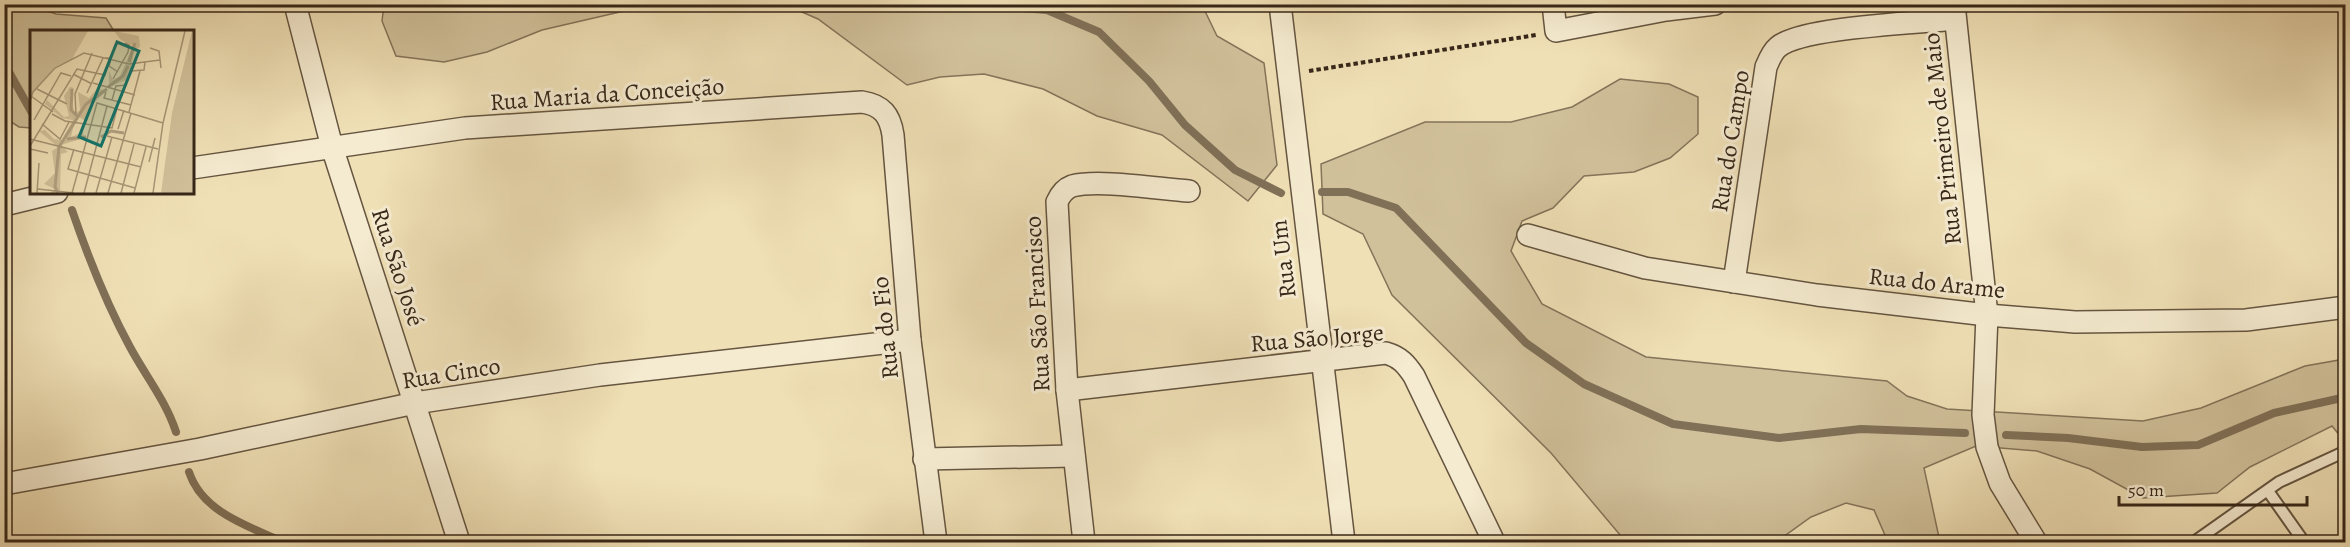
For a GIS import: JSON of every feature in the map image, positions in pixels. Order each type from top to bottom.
[{"type":"street","name":"Rua São José","points":[[295,4],[332,147],[459,543]]},
{"type":"street","name":"Rua Um","points":[[1280,4],[1320,361],[1344,543]]},
{"type":"street","points":[[1553,4],[1556,31],[1666,10],[1715,4]]},
{"type":"street","name":"Rua do Campo","points":[[1734,282],[1767,67],[1779,46],[1815,34],[1953,9]]},
{"type":"street","name":"Rua Primeiro de Maio","points":[[1953,9],[1988,315],[1983,415],[1987,447],[2000,483],[2036,543]]},
{"type":"street","name":"Rua Maria da Conceição","points":[[194,168],[465,128],[862,102],[873,104],[884,110]]},
{"type":"street","name":"Rua do Fio","points":[[884,110],[893,135],[910,340],[936,543]]},
{"type":"street","name":"Rua São Francisco","points":[[1084,543],[1067,390],[1056,215],[1060,195],[1073,186],[1095,184],[1189,191]]},
{"type":"street","points":[[4,205],[49,194]]},
{"type":"street","name":"Rua do Arame","points":[[1528,235],[1645,268],[1988,315],[2075,322],[2246,320],[2346,307]]},
{"type":"street","name":"Rua Cinco","points":[[4,484],[200,448],[415,403],[600,375],[910,340]]},
{"type":"street","name":"Rua São Jorge","points":[[1067,390],[1386,353],[1397,356],[1406,364],[1494,543]]},
{"type":"street","points":[[924,459],[1074,456]]},
{"type":"lane","points":[[2194,543],[2268,490],[2306,468],[2346,452]]},
{"type":"lane","points":[[2268,490],[2304,543]]},
{"type":"path","points":[[1288,74],[1556,31]]},
{"type":"shaded area","points":[[384,4],[650,5],[542,30],[487,52],[444,62],[396,56],[382,21]]},
{"type":"shaded area","points":[[4,5],[30,5],[56,14],[106,18],[113,30],[30,30],[30,128],[19,127],[5,118]]},
{"type":"shaded area","points":[[786,5],[1202,5],[1217,36],[1264,63],[1277,165],[1248,201],[1162,135],[1097,116],[1043,89],[984,74],[940,77],[907,85],[818,19]]},
{"type":"shaded area","points":[[1620,79],[1669,84],[1698,97],[1698,134],[1670,158],[1634,172],[1584,176],[1553,208],[1522,221],[1511,251],[1542,304],[1646,357],[1887,381],[1907,396],[1947,409],[2143,421],[2201,408],[2305,366],[2345,359],[2345,442],[2332,426],[2250,467],[2217,493],[2143,498],[2090,469],[2037,451],[1976,446],[1924,468],[1940,542],[1888,542],[1874,510],[1846,503],[1811,517],[1776,542],[1626,542],[1551,453],[1392,295],[1363,234],[1323,214],[1321,164],[1425,122],[1511,122],[1572,107]]},
{"type":"waterway","points":[[973,4],[1047,10],[1099,32],[1149,81],[1185,125],[1235,170],[1281,193]]},
{"type":"waterway","points":[[4,63],[30,109]]},
{"type":"waterway","points":[[1322,192],[1348,192],[1396,208],[1526,343],[1584,384],[1673,424],[1779,438],[1861,429],[1965,433]]},
{"type":"waterway","points":[[72,210],[113,314],[167,410],[176,432]]},
{"type":"waterway","points":[[2006,435],[2068,438],[2142,447],[2198,445],[2274,413],[2346,397]]},
{"type":"waterway","points":[[189,472],[195,486],[215,508],[283,542]]}]
